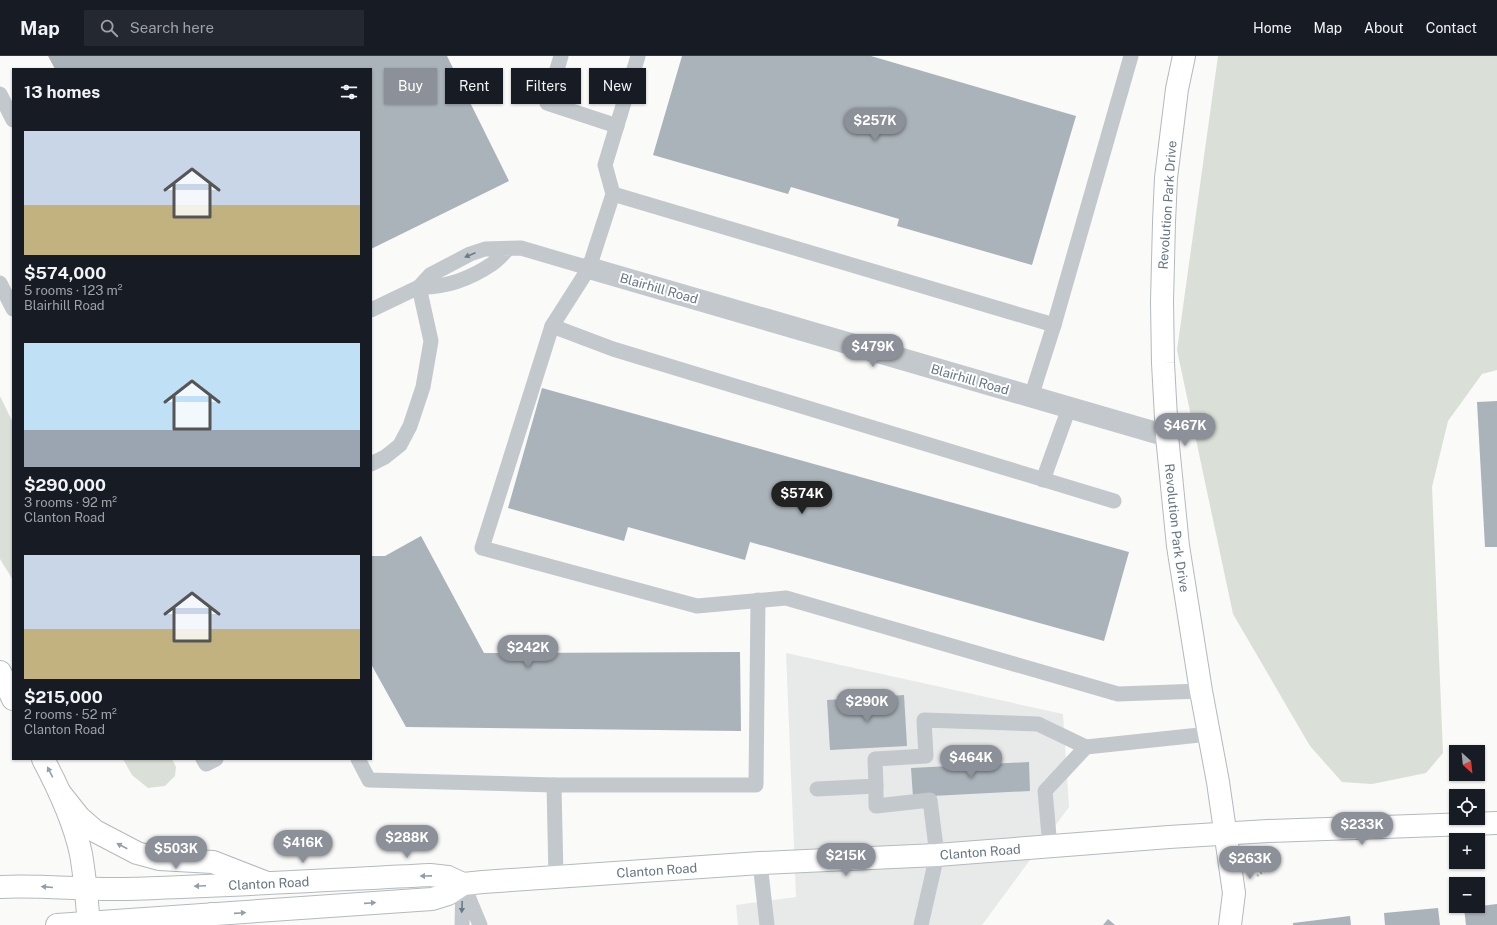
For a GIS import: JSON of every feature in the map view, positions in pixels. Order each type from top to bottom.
[{"type":"main road","name":"Revolution Park Drive","points":[[1184,56],[1177,89],[1167,170],[1164,222],[1163,332],[1167,436],[1178,546],[1234,893],[1230,925]]},
{"type":"main road","points":[[0,672],[12,697]]},
{"type":"main road","points":[[44,760],[60,793],[81,854],[89,924]]},
{"type":"main road","points":[[60,793],[76,814],[95,831],[137,853],[160,859],[213,862],[267,883]]},
{"type":"main road","name":"Clanton Road","points":[[0,887],[39,886],[85,889],[430,876],[448,877],[464,884],[760,863],[937,855],[1268,832],[1497,824]]},
{"type":"main road","name":"Clanton Road","points":[[57,925],[89,924],[432,899],[448,894],[464,884]]},
{"type":"main road","points":[[192,925],[208,920],[212,914]]},
{"type":"street","name":"Blairhill Road","points":[[589,268],[1167,436]]},
{"type":"lane","points":[[561,56],[547,103],[617,126]]},
{"type":"lane","points":[[638,56],[605,165],[613,194],[589,268],[552,326],[482,548],[697,606],[786,598],[1118,694],[1201,692]]},
{"type":"lane","points":[[1031,397],[1054,325],[1130,56]]},
{"type":"lane","points":[[0,94],[12,118]]},
{"type":"lane","points":[[613,194],[1054,325]]},
{"type":"lane","points":[[372,310],[419,287],[430,275],[470,254],[485,249],[521,248],[589,268]]},
{"type":"lane","points":[[0,283],[12,307]]},
{"type":"lane","points":[[372,464],[385,457],[400,445],[410,426],[423,387],[431,341],[419,287]]},
{"type":"lane","points":[[552,326],[613,349],[1114,501]]},
{"type":"lane","points":[[1043,480],[1069,408]]},
{"type":"lane","points":[[359,760],[369,780],[554,784],[756,785],[758,600]]},
{"type":"lane","points":[[921,925],[937,855],[930,800],[876,806],[875,759],[926,756],[924,720],[1038,724],[1086,747],[1209,734]]},
{"type":"lane","points":[[1050,847],[1045,791],[1086,747]]},
{"type":"lane","points":[[204,760],[206,764],[214,760]]},
{"type":"lane","points":[[554,784],[556,878]]},
{"type":"lane","points":[[817,789],[876,786]]},
{"type":"lane","points":[[760,863],[767,925]]},
{"type":"lane","points":[[462,925],[464,884]]},
{"type":"lane","points":[[464,884],[480,925]]},
{"type":"path","points":[[1254,880],[1258,875],[1270,867]]},
{"type":"shaded area","points":[[1218,56],[1497,56],[1497,370],[1482,374],[1448,421],[1432,487],[1443,753],[1426,773],[1372,784],[1342,782],[1310,746],[1233,614],[1177,350]]},
{"type":"shaded area","points":[[0,396],[12,421],[12,578],[0,559]]},
{"type":"shaded area","points":[[786,653],[1063,714],[1069,807],[982,925],[738,925],[736,905],[796,897]]},
{"type":"shaded area","points":[[124,760],[172,760],[176,767],[175,776],[165,786],[148,788],[132,775]]},
{"type":"building","points":[[48,56],[447,56],[453,68],[445,68],[445,104],[471,104],[509,181],[372,249],[372,68],[54,68]]},
{"type":"building","points":[[682,56],[871,56],[1076,116],[1032,265],[897,226],[899,219],[791,187],[788,194],[653,155]]},
{"type":"building","points":[[542,388],[1129,552],[1104,641],[750,542],[745,560],[628,527],[624,541],[508,508]]},
{"type":"building","points":[[1497,401],[1497,547],[1485,547],[1477,402]]},
{"type":"building","points":[[421,536],[484,653],[740,652],[741,731],[406,727],[372,666],[372,556],[385,556]]},
{"type":"building","points":[[904,695],[907,746],[830,750],[827,700]]},
{"type":"building","points":[[1029,762],[1030,791],[913,797],[911,768]]},
{"type":"building","points":[[1497,904],[1497,925],[1466,925],[1465,913],[1485,913],[1485,905]]},
{"type":"building","points":[[1438,908],[1440,925],[1385,925],[1384,913]]},
{"type":"building","points":[[1350,916],[1351,925],[1293,925],[1293,923]]},
{"type":"building","points":[[1108,919],[1115,925],[1103,925]]}]
